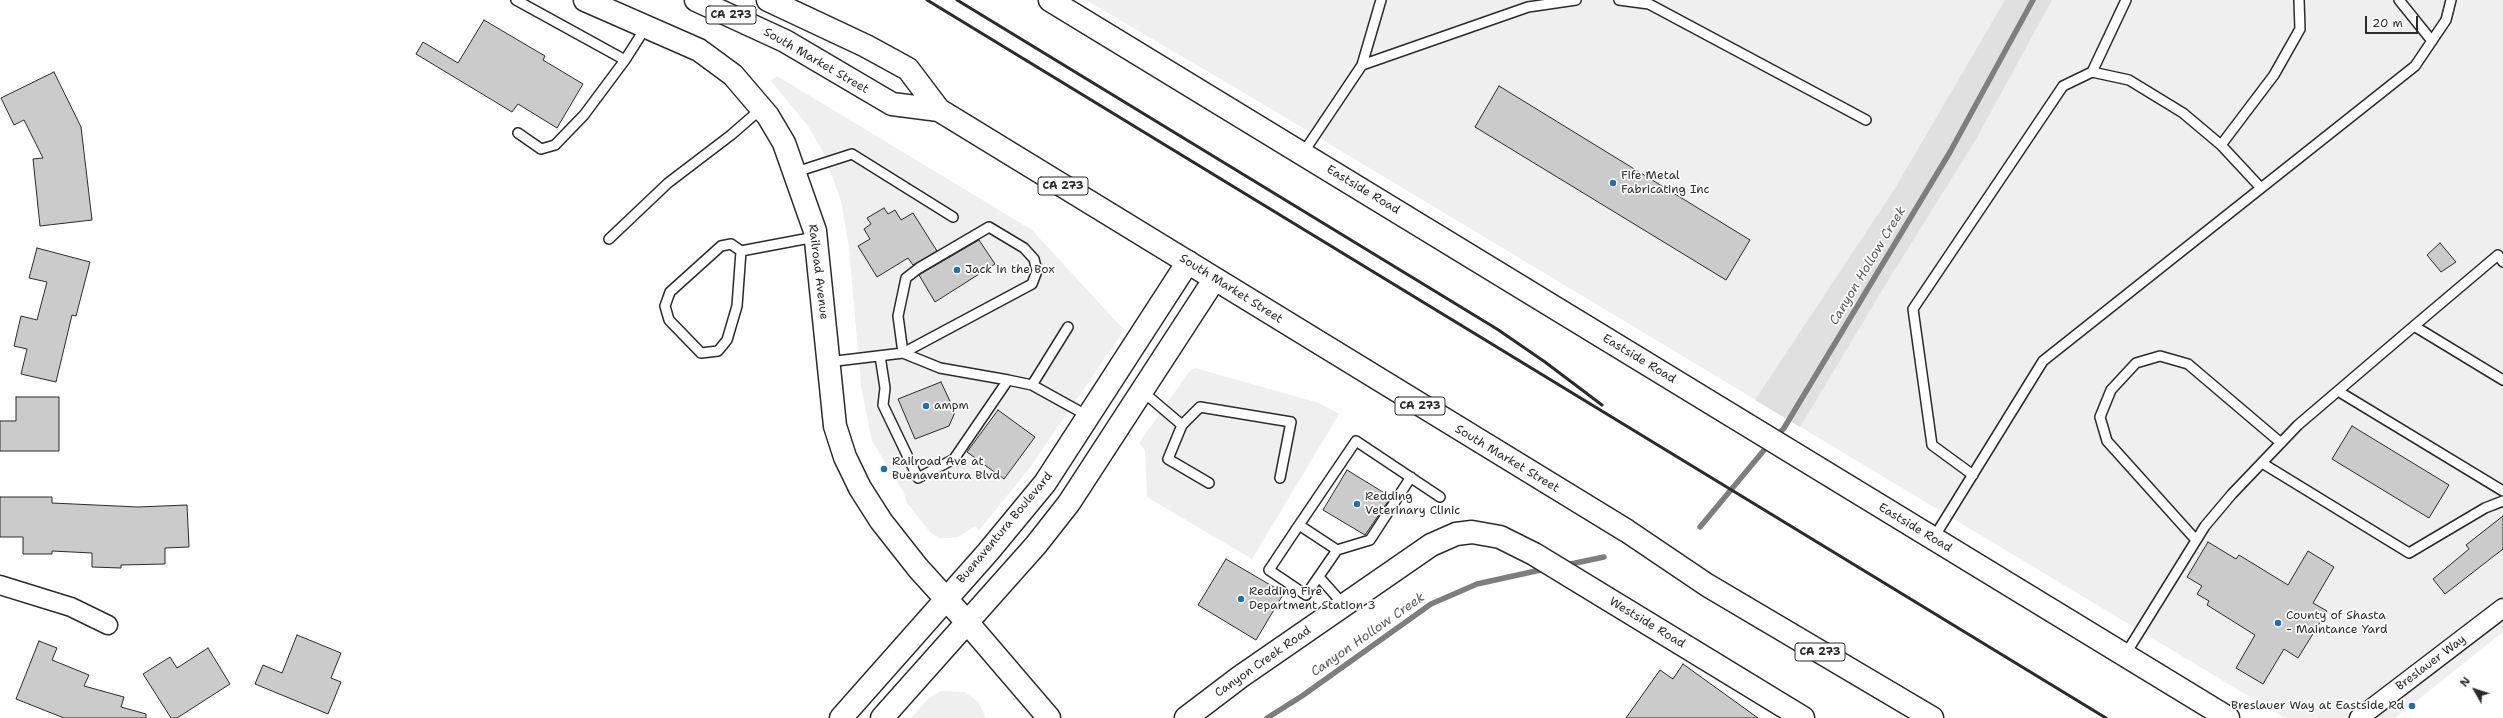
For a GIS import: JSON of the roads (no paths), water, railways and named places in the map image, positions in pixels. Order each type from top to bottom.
[{"type":"main road","name":"Railroad Avenue","points":[[585,0],[699,50],[722,65],[762,108],[784,143],[796,172],[815,237],[835,426],[852,474],[881,521],[918,568],[946,599]]},
{"type":"main road","name":"South Market Street","points":[[696,0],[785,41],[892,104],[939,110]]},
{"type":"main road","name":"South Market Street","points":[[768,0],[866,46],[908,69],[939,110],[1188,262],[1214,280],[1627,531],[1708,585],[1932,718]]},
{"type":"main road","name":"Eastside Road","points":[[1050,0],[2228,718]]},
{"type":"main road","name":"Buenaventura Boulevard","points":[[841,718],[946,599],[1045,483],[1188,262]]},
{"type":"main road","points":[[882,718],[1036,545],[1069,503],[1214,280]]},
{"type":"main road","name":"Canyon Creek Road","points":[[1186,718],[1344,605],[1440,540],[1466,532],[1488,533]]},
{"type":"main road","name":"Westside Road","points":[[1488,533],[1506,539],[1534,554],[1801,718]]},
{"type":"main road","points":[[946,599],[1049,718]]},
{"type":"street","points":[[0,585],[71,607],[108,625]]},
{"type":"street","name":"Breslauer Way","points":[[2359,718],[2503,608]]},
{"type":"lane","points":[[516,0],[626,60]]},
{"type":"lane","points":[[1303,154],[1362,65],[1381,0]]},
{"type":"lane","points":[[1362,65],[1528,7],[1576,0]]},
{"type":"lane","points":[[1619,0],[1649,4],[1866,120]]},
{"type":"lane","points":[[2092,72],[2126,0]]},
{"type":"lane","points":[[2221,144],[2274,75],[2300,29],[2299,0]]},
{"type":"lane","points":[[2399,0],[2432,41]]},
{"type":"lane","points":[[1933,539],[2043,361],[2415,66],[2446,20],[2451,0]]},
{"type":"lane","points":[[518,133],[541,149],[556,145],[589,108],[626,60],[646,27]]},
{"type":"lane","points":[[1972,475],[1932,445],[1913,309],[2063,86],[2092,72],[2129,80],[2183,113],[2221,144],[2261,188]]},
{"type":"lane","points":[[609,239],[668,183],[732,135],[762,108]]},
{"type":"lane","points":[[796,172],[852,154],[952,217]]},
{"type":"lane","points":[[828,362],[903,353],[1032,284],[1037,270],[1034,259],[1024,248],[989,227],[919,268],[906,278],[898,316],[903,353]]},
{"type":"lane","points":[[741,251],[737,306],[727,340],[718,351],[700,353],[669,320],[665,306],[670,292],[721,246],[732,244],[741,251],[815,237]]},
{"type":"lane","points":[[2125,655],[2196,540],[2232,494],[2281,443],[2338,391],[2498,255],[2503,262]]},
{"type":"lane","points":[[2414,326],[2503,380]]},
{"type":"lane","points":[[1032,385],[1068,327]]},
{"type":"lane","points":[[903,353],[940,368],[1032,385],[1088,416]]},
{"type":"lane","points":[[880,356],[884,388],[883,405],[918,478],[954,459],[1008,380]]},
{"type":"lane","points":[[2196,540],[2107,441],[2100,417],[2112,390],[2126,374],[2136,363],[2160,356],[2188,364],[2281,443]]},
{"type":"lane","points":[[1142,391],[1182,425]]},
{"type":"lane","points":[[2338,391],[2503,491]]},
{"type":"lane","points":[[1209,483],[1168,459],[1182,425],[1200,407],[1291,422],[1280,478]]},
{"type":"lane","points":[[1411,477],[1370,540],[1337,550],[1306,595],[1269,570],[1356,441],[1411,477],[1440,497]]},
{"type":"lane","points":[[2262,463],[2409,553],[2485,508],[2503,501]]},
{"type":"lane","points":[[1299,525],[1337,550]]},
{"type":"lane","points":[[1318,577],[1344,605]]},
{"type":"waterway","name":"Canyon Hollow Creek","points":[[1776,437],[1784,428],[1950,152],[2033,0]]},
{"type":"waterway","name":"Canyon Hollow Creek","points":[[1700,527],[1770,443]]},
{"type":"waterway","name":"Canyon Hollow Creek","points":[[1566,565],[1604,557]]},
{"type":"waterway","name":"Canyon Hollow Creek","points":[[1267,718],[1302,696],[1431,604],[1477,584],[1545,569]]},
{"type":"railway","points":[[927,0],[2106,718]]},
{"type":"railway","points":[[957,0],[1497,329],[1545,362],[1602,405]]},
{"type":"place","name":"Fife Metal Fabricating Inc","points":[[1613,183]]},
{"type":"place","name":"Jack in the Box","points":[[957,270]]},
{"type":"place","name":"ampm","points":[[926,406]]},
{"type":"place","name":"Railroad Ave at Buenaventura Blvd","points":[[884,469]]},
{"type":"place","name":"Redding Veterinary Clinic","points":[[1357,504]]},
{"type":"place","name":"Redding Fire Department Station 3","points":[[1241,599]]},
{"type":"place","name":"County of Shasta - Maintance Yard","points":[[2278,623]]},
{"type":"place","name":"Breslauer Way at Eastside Rd","points":[[2412,706]]}]
